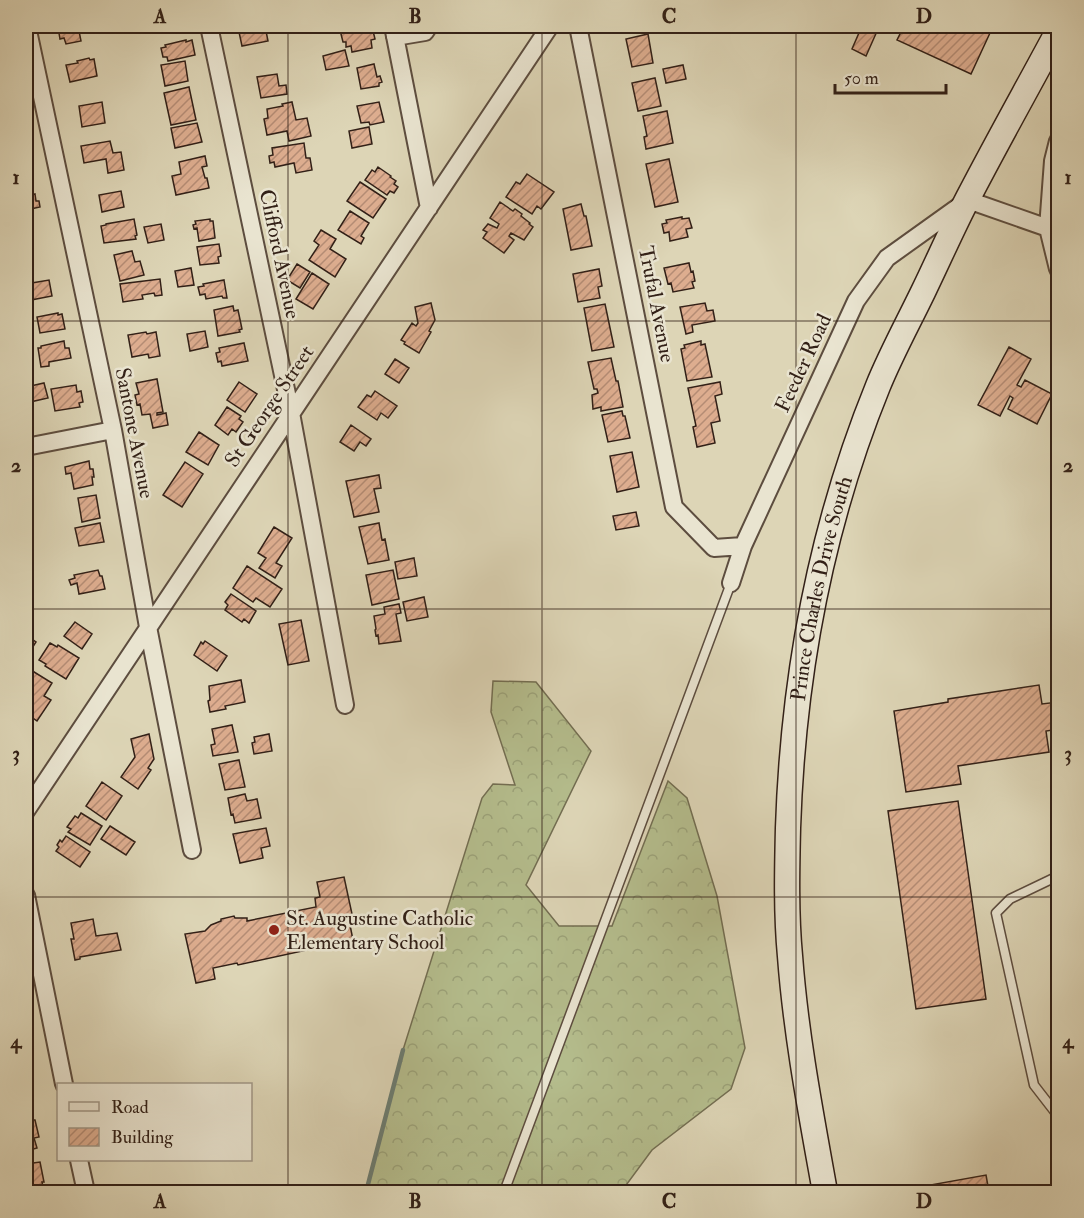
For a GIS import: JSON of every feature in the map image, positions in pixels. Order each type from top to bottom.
[{"type":"main road","name":"Prince Charles Drive South","points":[[825,1192],[805,1083],[795,1012],[789,953],[787,872],[793,735],[820,572],[849,465],[878,385],[968,200],[1059,31]]},
{"type":"street","name":"Santone Avenue","points":[[27,26],[113,430],[148,627],[192,850]]},
{"type":"street","name":"Clifford Avenue","points":[[209,26],[291,413],[345,705]]},
{"type":"street","points":[[429,26],[425,32],[394,31],[429,208]]},
{"type":"street","name":"St George Street","points":[[26,812],[549,26]]},
{"type":"street","name":"Trufal Avenue","points":[[578,26],[674,507],[714,548],[743,546]]},
{"type":"street","points":[[1059,141],[1053,161],[1048,228],[1059,269]]},
{"type":"street","points":[[968,200],[1048,228]]},
{"type":"street","name":"Feeder Road","points":[[731,583],[743,546],[856,301],[887,258],[968,200]]},
{"type":"street","points":[[26,447],[113,430]]},
{"type":"street","points":[[26,895],[64,1083]]},
{"type":"street","points":[[79,1161],[86,1192]]},
{"type":"lane","points":[[504,1192],[731,583]]},
{"type":"lane","points":[[1059,876],[1010,899],[996,913],[1034,1085],[1059,1116]]},
{"type":"green space","points":[[493,681],[536,682],[591,751],[526,885],[559,926],[612,926],[668,781],[687,798],[717,896],[745,1048],[731,1089],[652,1150],[621,1192],[366,1192],[403,1050],[482,798],[493,784],[515,785],[491,712]]},
{"type":"building","points":[[61,26],[78,26],[81,41],[66,44],[64,38],[60,39],[59,33],[63,32]]},
{"type":"building","points":[[265,26],[268,41],[242,46],[239,32],[242,29]]},
{"type":"building","points":[[368,26],[369,32],[373,31],[375,39],[371,40],[372,48],[352,52],[351,46],[346,47],[346,42],[343,42],[340,30]]},
{"type":"building","points":[[608,26],[632,26],[633,30],[610,33]]},
{"type":"building","points":[[862,26],[878,29],[866,56],[852,49]]},
{"type":"building","points":[[904,26],[957,26],[970,33],[974,26],[990,33],[971,74],[897,40]]},
{"type":"building","points":[[648,34],[653,63],[632,67],[626,39]]},
{"type":"building","points":[[186,40],[186,42],[192,40],[195,55],[168,61],[167,57],[163,57],[161,48],[166,47],[165,45]]},
{"type":"building","points":[[345,50],[349,66],[326,70],[323,56]]},
{"type":"building","points":[[89,58],[94,59],[97,76],[70,82],[66,65]]},
{"type":"building","points":[[185,61],[188,81],[165,86],[161,65]]},
{"type":"building","points":[[374,64],[377,77],[380,76],[382,82],[379,86],[361,89],[357,68]]},
{"type":"building","points":[[683,65],[686,79],[666,83],[663,69]]},
{"type":"building","points":[[277,74],[279,86],[286,85],[287,94],[261,98],[257,77]]},
{"type":"building","points":[[655,78],[661,106],[638,111],[632,83]]},
{"type":"building","points":[[189,87],[196,120],[171,125],[164,93]]},
{"type":"building","points":[[102,102],[105,123],[82,127],[79,106]]},
{"type":"building","points":[[292,102],[296,120],[307,118],[311,136],[289,141],[287,131],[267,135],[264,119],[268,118],[267,109]]},
{"type":"building","points":[[379,102],[384,122],[370,125],[369,122],[361,123],[357,106]]},
{"type":"building","points":[[667,111],[673,143],[646,149],[644,137],[647,136],[643,116]]},
{"type":"building","points":[[197,123],[202,142],[175,148],[171,128]]},
{"type":"building","points":[[369,127],[372,144],[352,148],[349,131]]},
{"type":"building","points":[[110,141],[113,153],[121,152],[124,170],[108,173],[106,159],[84,163],[81,146]]},
{"type":"building","points":[[304,143],[306,158],[310,158],[312,170],[296,173],[294,163],[275,167],[274,162],[270,163],[269,156],[273,155],[272,148]]},
{"type":"building","points":[[205,156],[207,166],[202,167],[209,188],[176,195],[172,176],[181,174],[179,162]]},
{"type":"building","points":[[669,159],[678,202],[655,207],[646,164]]},
{"type":"building","points":[[378,167],[396,181],[394,184],[398,187],[394,193],[390,191],[387,195],[365,180],[372,170],[375,172]]},
{"type":"building","points":[[527,174],[554,192],[541,209],[537,206],[532,214],[506,197],[516,182],[520,184]]},
{"type":"building","points":[[360,182],[386,199],[373,218],[347,201]]},
{"type":"building","points":[[121,191],[124,207],[102,212],[99,195]]},
{"type":"building","points":[[35,194],[40,207],[26,210],[26,196]]},
{"type":"building","points":[[500,202],[522,214],[521,216],[533,227],[524,240],[511,233],[509,236],[514,240],[504,253],[483,238],[487,232],[483,230],[488,224],[497,228],[499,224],[490,218]]},
{"type":"building","points":[[581,204],[592,246],[571,250],[563,209]]},
{"type":"building","points":[[350,211],[369,223],[361,236],[364,238],[361,244],[338,230]]},
{"type":"building","points":[[682,217],[682,219],[689,218],[692,228],[686,229],[688,237],[670,241],[669,232],[664,233],[662,224],[667,223],[666,220]]},
{"type":"building","points":[[134,219],[136,239],[104,243],[101,226]]},
{"type":"building","points":[[210,219],[213,221],[215,238],[199,241],[197,228],[194,229],[193,225],[196,224],[195,221]]},
{"type":"building","points":[[29,220],[33,250],[26,252],[26,221]]},
{"type":"building","points":[[161,224],[164,240],[148,243],[144,227]]},
{"type":"building","points":[[321,230],[336,239],[330,249],[346,259],[335,277],[309,260],[319,245],[314,241]]},
{"type":"building","points":[[219,244],[221,256],[218,257],[219,263],[200,265],[197,247]]},
{"type":"building","points":[[132,251],[135,262],[140,261],[144,275],[120,281],[114,255]]},
{"type":"building","points":[[689,263],[695,281],[692,282],[694,288],[673,292],[671,283],[668,284],[664,268]]},
{"type":"building","points":[[297,264],[310,272],[300,288],[287,280]]},
{"type":"building","points":[[191,268],[194,285],[178,287],[175,271]]},
{"type":"building","points":[[599,269],[602,286],[598,287],[600,298],[578,302],[573,274]]},
{"type":"building","points":[[312,273],[329,284],[313,309],[296,299]]},
{"type":"building","points":[[160,279],[162,295],[155,296],[154,293],[142,295],[143,299],[123,302],[120,284]]},
{"type":"building","points":[[49,280],[52,296],[31,300],[31,296],[26,297],[26,284]]},
{"type":"building","points":[[224,280],[227,298],[222,296],[206,299],[205,294],[200,295],[198,287]]},
{"type":"building","points":[[431,303],[435,320],[419,353],[401,340],[412,323],[416,326],[418,323],[415,307]]},
{"type":"building","points":[[705,303],[707,311],[713,310],[715,321],[692,325],[693,332],[686,334],[680,307]]},
{"type":"building","points":[[605,304],[614,347],[592,351],[584,308]]},
{"type":"building","points":[[233,306],[234,311],[238,310],[242,329],[239,330],[240,332],[218,336],[214,310]]},
{"type":"building","points":[[58,313],[58,315],[62,314],[65,329],[40,333],[37,317]]},
{"type":"building","points":[[205,331],[208,347],[190,351],[187,334]]},
{"type":"building","points":[[146,332],[147,334],[156,332],[160,356],[149,358],[148,354],[132,357],[128,335]]},
{"type":"building","points":[[64,341],[65,348],[69,348],[71,358],[49,362],[49,366],[41,367],[38,348]]},
{"type":"building","points":[[701,341],[701,345],[705,344],[712,377],[687,381],[681,349],[685,348],[684,345]]},
{"type":"building","points":[[244,343],[248,361],[222,366],[221,361],[218,362],[216,353],[220,352],[219,348]]},
{"type":"building","points":[[1009,347],[1031,359],[1017,385],[1021,387],[1025,380],[1052,394],[1037,424],[1008,409],[1013,398],[1010,396],[1000,416],[978,405]]},
{"type":"building","points":[[611,358],[623,407],[601,411],[601,407],[593,409],[592,395],[598,393],[597,389],[594,389],[588,362]]},
{"type":"building","points":[[395,359],[409,368],[399,383],[385,374]]},
{"type":"building","points":[[157,379],[163,412],[157,415],[166,413],[168,425],[153,428],[150,414],[142,415],[135,395],[139,394],[136,383]]},
{"type":"building","points":[[239,382],[257,394],[245,412],[227,400]]},
{"type":"building","points":[[720,382],[722,394],[715,396],[720,421],[711,423],[715,443],[697,447],[693,427],[696,426],[688,388]]},
{"type":"building","points":[[44,383],[48,398],[30,402],[26,387]]},
{"type":"building","points":[[76,385],[77,392],[81,391],[83,402],[79,403],[80,407],[55,411],[51,389]]},
{"type":"building","points":[[375,391],[397,406],[388,418],[381,413],[377,420],[358,407],[367,395],[371,397]]},
{"type":"building","points":[[227,407],[241,416],[239,419],[243,422],[236,432],[232,429],[228,435],[215,425]]},
{"type":"building","points":[[622,411],[630,438],[608,442],[602,415]]},
{"type":"building","points":[[351,425],[371,439],[366,446],[360,442],[354,451],[340,442]]},
{"type":"building","points":[[199,432],[219,445],[208,465],[186,452]]},
{"type":"building","points":[[632,452],[639,487],[617,492],[610,456]]},
{"type":"building","points":[[89,461],[90,469],[93,469],[93,485],[74,489],[71,473],[66,474],[65,467]]},
{"type":"building","points":[[185,462],[203,474],[182,507],[163,495]]},
{"type":"building","points":[[379,475],[381,488],[374,489],[379,512],[354,517],[346,481]]},
{"type":"building","points":[[96,495],[100,518],[82,522],[78,498]]},
{"type":"building","points":[[636,512],[639,526],[616,530],[613,516]]},
{"type":"building","points":[[100,523],[104,542],[79,546],[75,528]]},
{"type":"building","points":[[379,523],[389,560],[368,564],[359,527]]},
{"type":"building","points":[[274,527],[292,538],[276,563],[282,566],[275,578],[259,568],[266,558],[258,553]]},
{"type":"building","points":[[414,558],[417,576],[398,579],[395,562]]},
{"type":"building","points":[[247,566],[282,589],[270,607],[256,598],[253,602],[233,588]]},
{"type":"building","points":[[98,570],[105,589],[79,594],[77,583],[71,585],[69,580],[75,578],[74,575]]},
{"type":"building","points":[[393,570],[399,599],[372,605],[366,575]]},
{"type":"building","points":[[231,594],[256,611],[249,623],[244,619],[242,622],[225,610],[228,605],[225,602]]},
{"type":"building","points":[[424,597],[428,617],[407,621],[403,602]]},
{"type":"building","points":[[399,604],[401,613],[396,614],[401,641],[379,644],[374,616],[385,614],[384,607]]},
{"type":"building","points":[[301,620],[309,661],[288,665],[279,624]]},
{"type":"building","points":[[75,622],[92,634],[82,649],[64,636]]},
{"type":"building","points":[[26,635],[36,642],[27,656],[26,655]]},
{"type":"building","points":[[205,641],[227,656],[217,671],[194,655],[201,642],[203,644]]},
{"type":"building","points":[[50,643],[57,647],[58,645],[79,658],[66,679],[39,660]]},
{"type":"building","points":[[26,667],[52,683],[44,696],[51,700],[37,721],[26,713],[26,697],[30,691],[26,688]]},
{"type":"building","points":[[241,680],[245,702],[210,712],[209,686]]},
{"type":"building","points":[[1039,685],[1042,704],[1058,702],[1058,729],[1046,731],[1049,752],[958,766],[961,784],[906,792],[894,711],[948,702],[948,699]]},
{"type":"building","points":[[232,725],[238,752],[213,756],[211,745],[215,744],[212,729]]},
{"type":"building","points":[[149,734],[154,759],[148,768],[151,770],[138,789],[121,777],[135,757],[131,739]]},
{"type":"building","points":[[269,734],[272,751],[254,754],[252,743],[255,742],[254,737]]},
{"type":"building","points":[[239,760],[245,787],[225,790],[219,764]]},
{"type":"building","points":[[102,782],[122,796],[106,820],[86,806]]},
{"type":"building","points":[[245,794],[247,801],[257,799],[261,818],[235,823],[228,798]]},
{"type":"building","points":[[958,801],[986,999],[916,1009],[888,811]]},
{"type":"building","points":[[81,813],[102,826],[90,845],[68,832],[71,829],[67,827],[75,816],[78,818]]},
{"type":"building","points":[[110,826],[135,842],[126,855],[101,839]]},
{"type":"building","points":[[266,828],[270,846],[261,848],[263,858],[240,863],[233,834]]},
{"type":"building","points":[[66,836],[90,852],[80,867],[56,851],[60,840],[62,842]]},
{"type":"building","points":[[344,877],[352,914],[348,915],[353,940],[238,965],[237,963],[213,968],[215,979],[196,983],[185,934],[205,931],[221,919],[234,916],[235,918],[247,918],[247,921],[316,907],[315,898],[320,897],[317,882]]},
{"type":"building","points":[[93,919],[96,936],[117,933],[121,950],[80,957],[75,960],[71,923]]},
{"type":"building","points":[[28,1105],[39,1137],[34,1138],[37,1148],[26,1151],[26,1106]]},
{"type":"building","points":[[40,1162],[44,1192],[26,1192],[26,1164]]},
{"type":"building","points":[[986,1175],[989,1192],[920,1192],[919,1187]]},
{"type":"waterway","points":[[366,1192],[403,1050]]},
{"type":"place","name":"St. Augustine Catholic Elementary School","points":[[274,930]]}]
